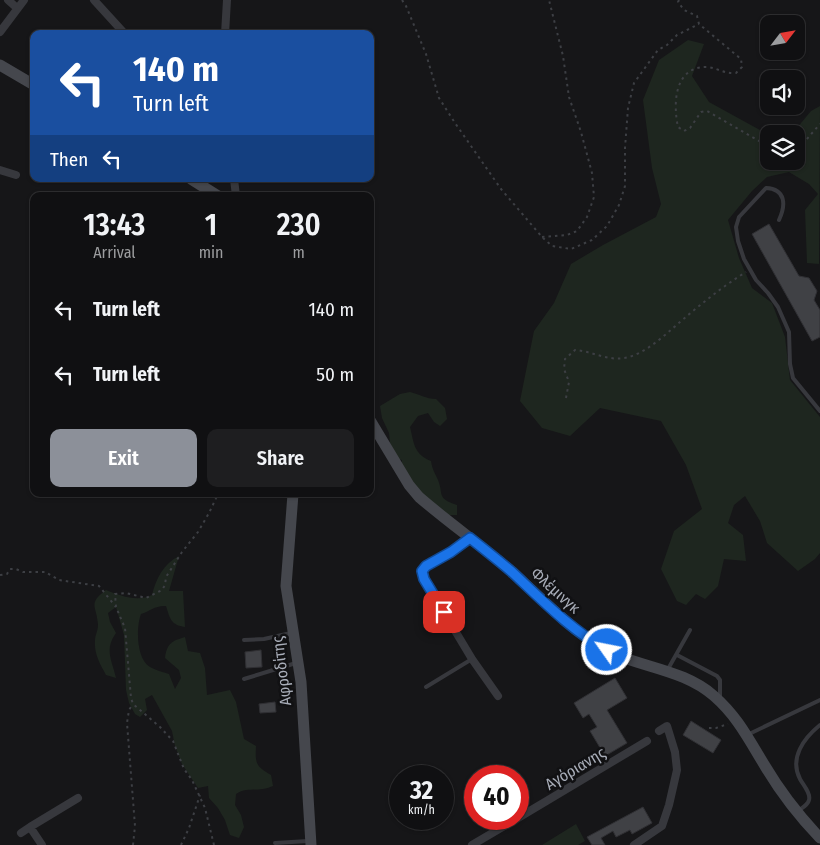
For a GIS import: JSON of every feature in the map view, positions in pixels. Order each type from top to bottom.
[{"type":"street","points":[[8,0],[17,8]]},
{"type":"street","points":[[0,32],[24,0]]},
{"type":"street","points":[[94,0],[121,30]]},
{"type":"street","points":[[225,30],[227,0]]},
{"type":"street","points":[[0,65],[30,83]]},
{"type":"street","points":[[0,170],[16,175]]},
{"type":"street","points":[[196,182],[212,192]]},
{"type":"street","name":"Φλέμινγκ","points":[[374,427],[409,485],[419,497],[511,571],[556,614],[594,643],[628,660],[667,671],[696,682],[720,702],[738,721],[796,812],[820,838]]},
{"type":"street","name":"Αφροδίτης","points":[[293,497],[286,586],[301,682],[311,843]]},
{"type":"street","points":[[470,538],[451,552],[423,568],[421,574],[472,659],[498,696]]},
{"type":"street","points":[[634,845],[662,826],[677,770],[675,752],[667,726],[659,731]]},
{"type":"street","name":"Αγόριανης","points":[[529,811],[647,741]]},
{"type":"street","points":[[21,833],[78,798]]},
{"type":"street","points":[[30,827],[42,845]]},
{"type":"street","name":"Αγόριανης","points":[[472,845],[497,830]]},
{"type":"lane","points":[[779,220],[784,210],[785,202],[781,195],[773,189],[766,188],[739,217],[736,227],[738,241],[744,259],[756,280],[778,307],[789,332],[790,364],[793,378],[820,411]]},
{"type":"lane","points":[[667,671],[690,630]]},
{"type":"lane","points":[[244,640],[264,639],[293,632]]},
{"type":"lane","points":[[677,655],[717,676],[720,680],[720,702]]},
{"type":"lane","points":[[426,687],[472,659]]},
{"type":"lane","points":[[244,679],[298,662]]},
{"type":"lane","points":[[747,735],[820,700]]},
{"type":"lane","points":[[796,812],[808,803],[809,798],[799,776],[797,765],[800,747],[806,737],[820,726]]},
{"type":"lane","points":[[275,843],[311,843]]},
{"type":"path","points":[[402,0],[426,54],[439,98],[501,189],[542,237],[552,246],[571,249],[592,240],[607,226],[619,205],[625,186],[628,108],[634,83],[658,50],[667,45],[677,35],[699,24]]},
{"type":"path","points":[[542,237],[567,235],[577,231],[587,217],[594,197],[592,173],[569,97],[563,56],[549,0]]},
{"type":"path","points":[[679,0],[678,2],[684,10],[697,16],[699,24],[741,60],[742,67],[736,73],[727,74],[709,67],[695,68],[684,76],[677,89],[676,117],[678,127],[684,131],[690,128],[701,112],[707,111],[760,141]]},
{"type":"path","points":[[805,141],[820,124]]},
{"type":"path","points":[[566,398],[569,382],[564,369],[565,359],[575,350],[588,351],[605,357],[624,358],[646,350],[726,284],[750,269]]},
{"type":"path","points":[[116,607],[115,594],[126,593],[146,598],[166,586],[166,577],[198,532],[217,497]]},
{"type":"path","points":[[0,575],[7,574],[10,569],[23,572],[45,572],[59,580],[100,586],[116,607],[125,628],[129,690],[133,704],[173,741],[184,769],[192,780],[206,808],[214,845]]},
{"type":"path","points":[[133,704],[129,710],[127,723],[135,826],[133,845]]},
{"type":"path","points":[[709,728],[716,728],[738,721]]},
{"type":"path","points":[[181,845],[200,795]]},
{"type":"shaded area","points":[[688,40],[704,44],[692,76],[709,102],[760,130],[760,170],[805,170],[805,125],[799,125],[811,111],[820,106],[819,264],[807,263],[805,210],[818,194],[809,184],[789,172],[767,177],[752,191],[728,220],[739,258],[752,288],[772,303],[785,337],[790,380],[820,417],[820,553],[798,571],[767,543],[760,521],[745,496],[734,505],[728,523],[743,535],[746,561],[724,559],[718,586],[705,599],[696,594],[686,605],[677,601],[661,569],[674,531],[702,509],[686,465],[661,421],[600,408],[570,436],[542,428],[520,401],[534,331],[554,303],[571,264],[656,217],[661,204],[652,168],[643,100],[659,60]]},
{"type":"shaded area","points":[[410,392],[436,399],[445,408],[447,419],[440,426],[434,422],[428,413],[418,416],[410,427],[418,452],[431,461],[442,496],[457,505],[457,515],[445,515],[418,491],[401,468],[402,460],[398,459],[390,443],[389,433],[382,418],[380,406],[400,394]]},
{"type":"shaded area","points":[[179,556],[169,591],[183,591],[185,627],[177,625],[172,621],[166,606],[156,607],[141,614],[138,627],[138,642],[145,663],[150,667],[169,674],[175,689],[181,678],[179,670],[165,658],[171,643],[185,637],[188,651],[200,653],[205,668],[207,695],[230,690],[236,702],[244,739],[256,746],[256,761],[259,767],[271,775],[273,786],[263,789],[245,790],[236,794],[235,805],[241,815],[244,827],[239,838],[230,835],[225,820],[209,798],[208,786],[198,788],[182,764],[172,731],[152,695],[145,699],[147,710],[140,717],[135,714],[129,703],[126,690],[124,635],[116,607],[108,613],[116,633],[112,639],[110,650],[116,678],[106,675],[95,650],[98,625],[94,606],[100,595],[106,590],[135,598],[152,595],[161,572],[173,559]]},
{"type":"shaded area","points":[[576,824],[585,841],[578,845],[542,845]]},
{"type":"building","points":[[769,224],[799,276],[809,278],[817,291],[814,300],[820,310],[820,337],[812,341],[752,234]]},
{"type":"building","points":[[261,650],[262,667],[246,668],[245,652]]},
{"type":"building","points":[[615,678],[627,698],[607,710],[627,743],[605,756],[590,731],[597,727],[589,714],[583,718],[574,703]]},
{"type":"building","points":[[275,702],[276,712],[260,713],[259,704]]},
{"type":"building","points":[[691,721],[721,740],[713,753],[683,735]]},
{"type":"building","points":[[643,807],[652,823],[632,834],[630,830],[616,837],[613,831],[601,838],[605,845],[592,845],[587,837]]},
{"type":"route","points":[[444,612],[421,574],[423,568],[451,552],[470,538],[511,571],[556,614],[594,643],[607,650]]}]
